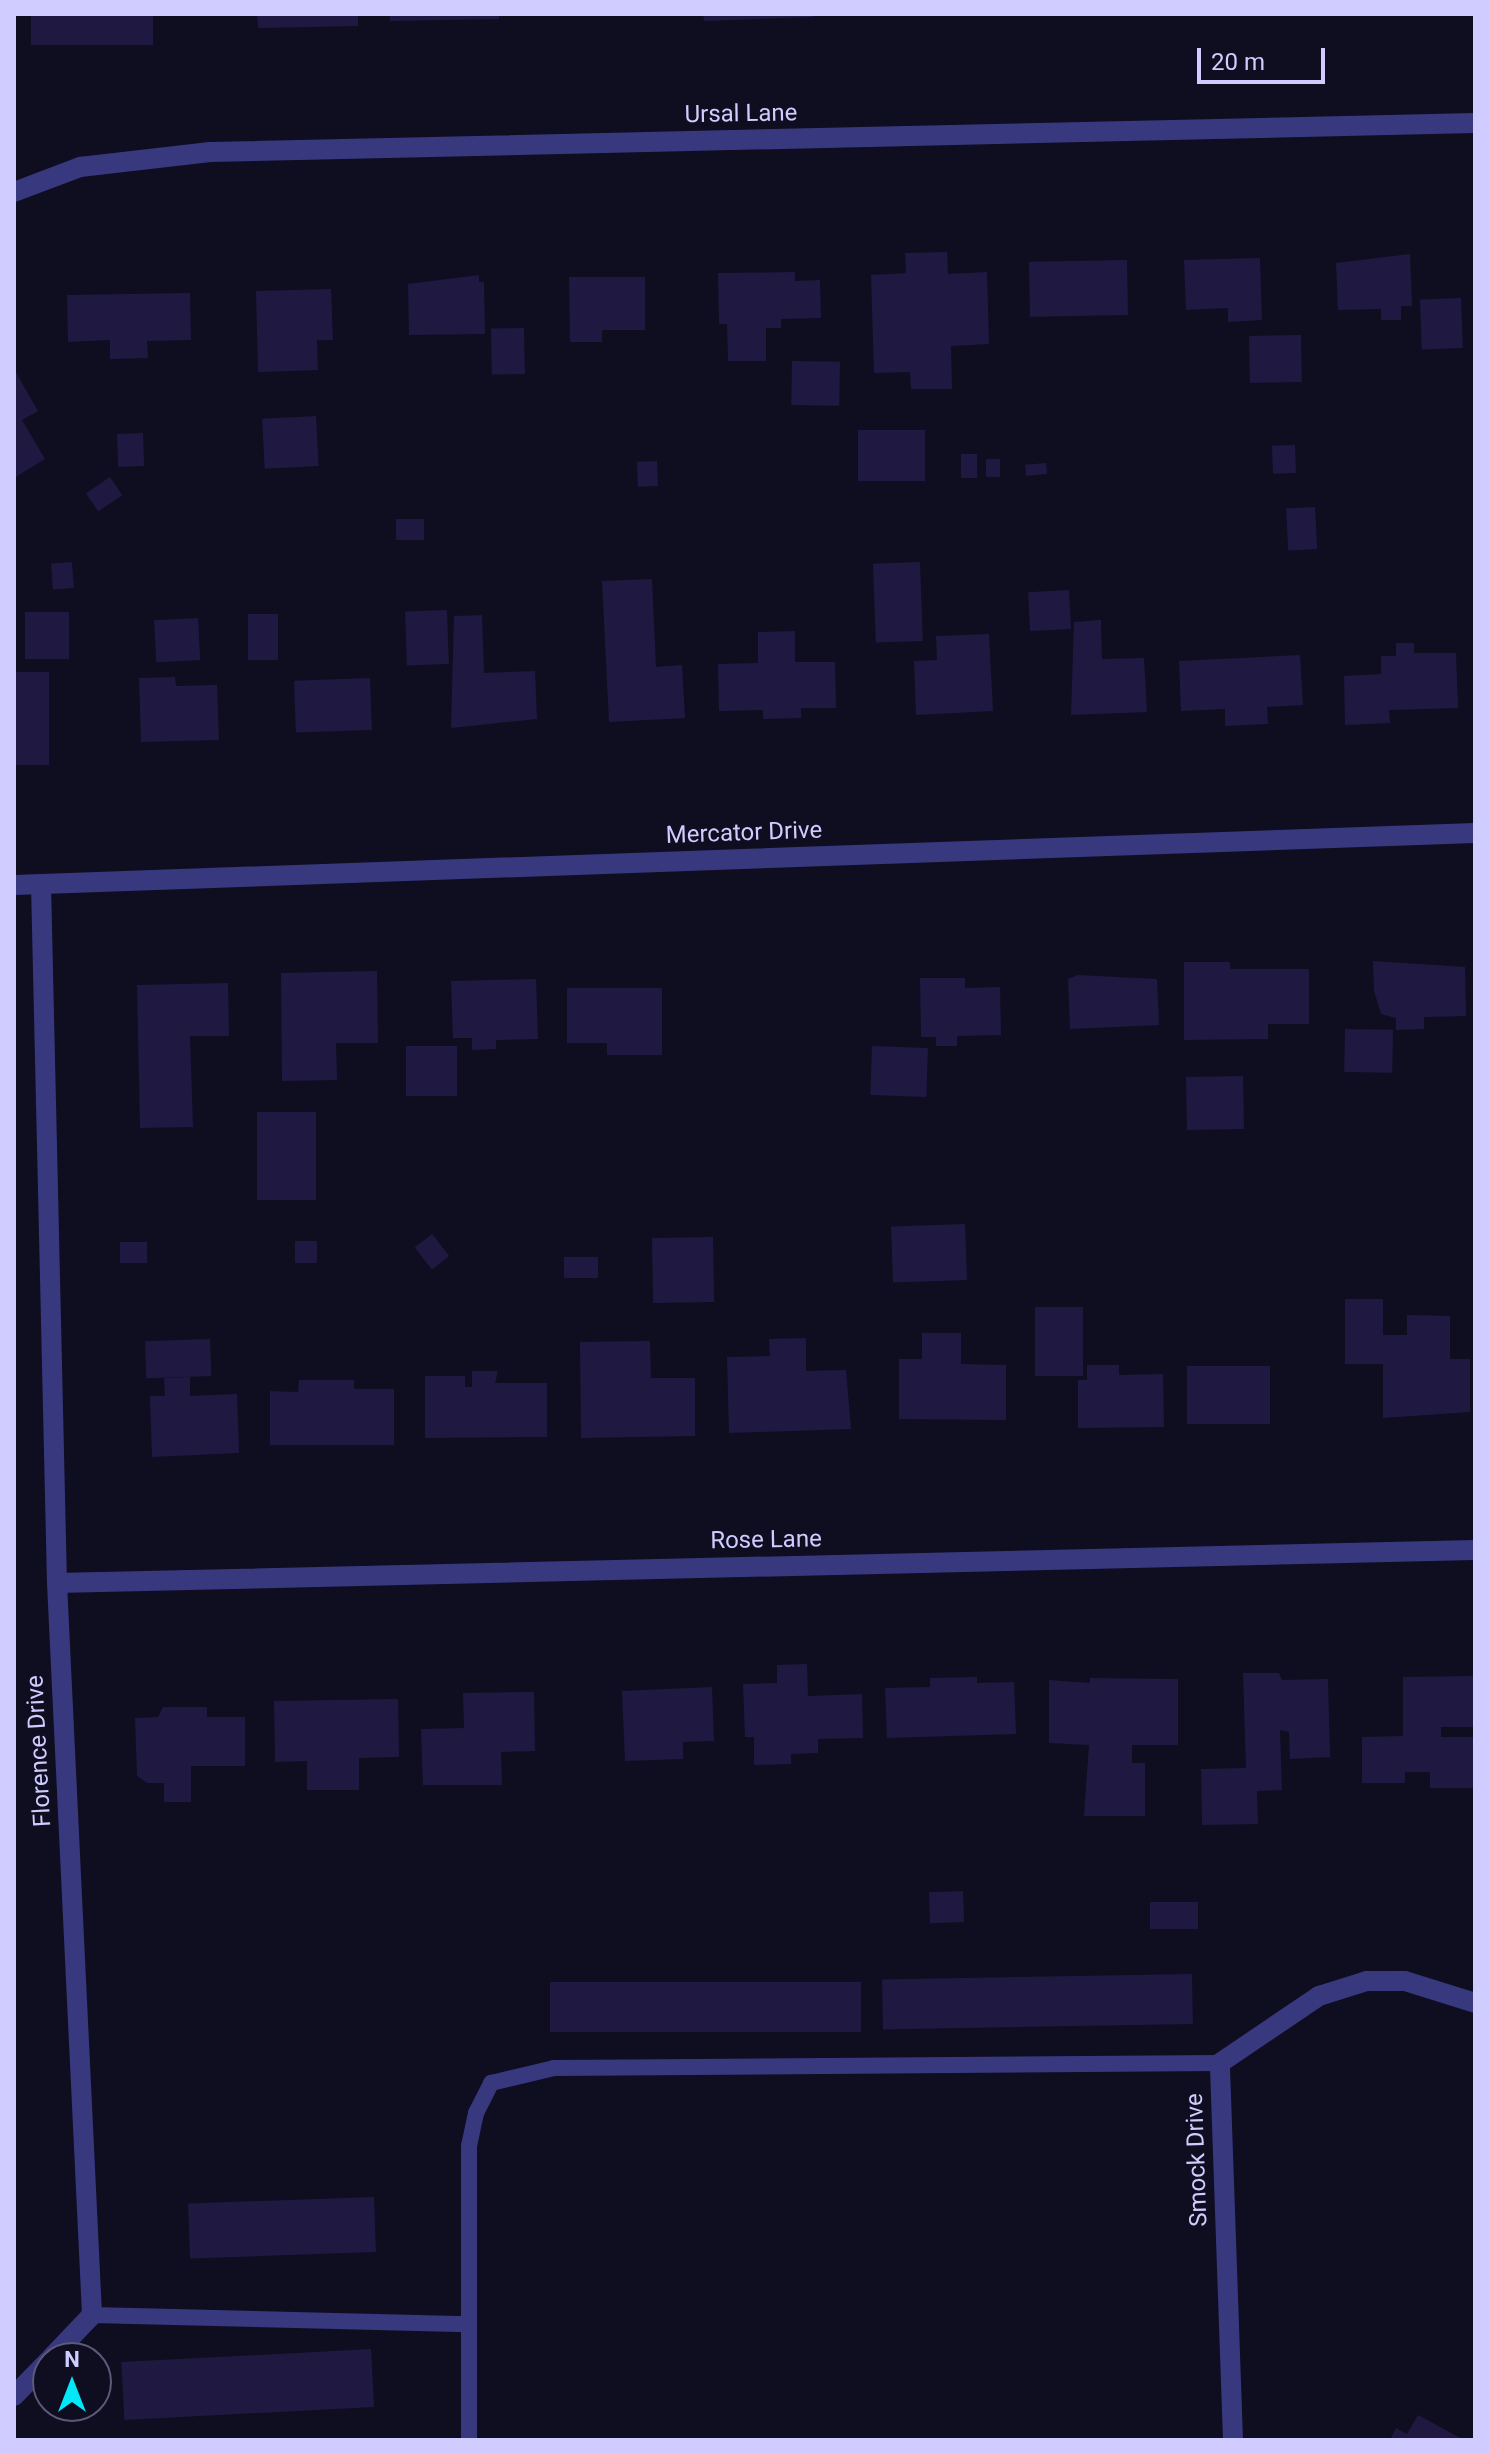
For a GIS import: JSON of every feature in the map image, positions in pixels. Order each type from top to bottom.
[{"type":"street","name":"Ursal Lane","points":[[14,192],[80,167],[210,152],[1475,123]]},
{"type":"street","name":"Mercator Drive","points":[[14,885],[1475,833]]},
{"type":"street","name":"Florence Drive","points":[[41,884],[57,1583],[92,2315]]},
{"type":"street","name":"Rose Lane","points":[[57,1583],[1475,1550]]},
{"type":"street","name":"Smock Drive","points":[[1233,2440],[1220,2063],[1319,1996],[1367,1981],[1405,1981],[1475,2003]]},
{"type":"street","points":[[66,2342],[92,2315]]},
{"type":"street","points":[[14,2396],[32,2377]]},
{"type":"lane","points":[[469,2440],[469,2146],[476,2113],[491,2083],[522,2072],[1220,2063]]},
{"type":"lane","points":[[92,2315],[468,2324]]},
{"type":"building","points":[[31,14],[153,14],[153,45],[31,45]]},
{"type":"building","points":[[257,14],[358,14],[358,26],[258,28]]},
{"type":"building","points":[[390,14],[499,14],[499,19],[390,21]]},
{"type":"building","points":[[703,14],[813,14],[813,17],[704,21]]},
{"type":"building","points":[[947,252],[948,274],[987,272],[989,344],[951,346],[952,389],[911,389],[910,372],[874,373],[871,275],[906,273],[905,253]]},
{"type":"building","points":[[1410,254],[1412,306],[1401,306],[1401,320],[1381,320],[1381,309],[1338,310],[1336,263]]},
{"type":"building","points":[[1260,258],[1262,320],[1228,322],[1228,308],[1186,310],[1184,260]]},
{"type":"building","points":[[1127,260],[1128,315],[1030,317],[1029,262]]},
{"type":"building","points":[[795,272],[795,281],[820,280],[821,318],[781,319],[781,328],[766,328],[766,361],[728,361],[727,324],[719,324],[718,273]]},
{"type":"building","points":[[479,275],[479,282],[484,282],[485,334],[409,335],[408,284]]},
{"type":"building","points":[[569,277],[645,277],[645,330],[602,330],[602,342],[570,342]]},
{"type":"building","points":[[331,289],[333,340],[317,340],[318,370],[258,372],[256,291]]},
{"type":"building","points":[[190,293],[191,340],[147,341],[148,358],[110,359],[110,340],[68,342],[67,295]]},
{"type":"building","points":[[1461,298],[1463,348],[1422,349],[1420,299]]},
{"type":"building","points":[[524,328],[525,374],[492,375],[491,329]]},
{"type":"building","points":[[1301,335],[1302,382],[1250,383],[1249,336]]},
{"type":"building","points":[[792,361],[840,362],[839,406],[791,405]]},
{"type":"building","points":[[14,369],[38,411],[22,420],[45,459],[14,478]]},
{"type":"building","points":[[316,416],[319,466],[265,469],[262,419]]},
{"type":"building","points":[[858,430],[925,430],[925,481],[858,481]]},
{"type":"building","points":[[143,433],[144,466],[118,467],[117,434]]},
{"type":"building","points":[[1295,445],[1296,473],[1273,474],[1272,446]]},
{"type":"building","points":[[961,454],[977,454],[977,478],[961,478]]},
{"type":"building","points":[[986,459],[1000,459],[1000,477],[986,477]]},
{"type":"building","points":[[657,461],[658,486],[638,487],[637,462]]},
{"type":"building","points":[[1046,463],[1047,474],[1026,476],[1025,465]]},
{"type":"building","points":[[110,477],[122,495],[98,511],[86,493]]},
{"type":"building","points":[[1315,507],[1317,549],[1288,550],[1286,509]]},
{"type":"building","points":[[396,519],[424,519],[424,540],[396,540]]},
{"type":"building","points":[[72,562],[74,588],[53,589],[51,563]]},
{"type":"building","points":[[920,562],[923,641],[876,643],[873,564]]},
{"type":"building","points":[[652,579],[656,667],[682,665],[685,718],[609,722],[602,581]]},
{"type":"building","points":[[1069,590],[1071,629],[1030,631],[1028,592]]},
{"type":"building","points":[[447,610],[449,664],[407,665],[405,611]]},
{"type":"building","points":[[25,612],[69,612],[69,659],[25,659]]},
{"type":"building","points":[[248,614],[278,614],[278,660],[248,660]]},
{"type":"building","points":[[482,615],[484,673],[535,671],[537,719],[451,728],[454,616]]},
{"type":"building","points":[[198,618],[200,660],[156,662],[154,620]]},
{"type":"building","points":[[1101,620],[1102,659],[1144,658],[1147,712],[1071,715],[1074,622]]},
{"type":"building","points":[[795,631],[795,662],[835,662],[836,708],[801,708],[801,718],[763,719],[763,710],[719,711],[718,664],[758,663],[758,632]]},
{"type":"building","points":[[989,634],[993,711],[916,715],[914,661],[937,660],[936,636]]},
{"type":"building","points":[[1396,643],[1414,643],[1414,653],[1456,653],[1458,708],[1389,710],[1390,723],[1345,725],[1344,676],[1381,674],[1381,656],[1396,656]]},
{"type":"building","points":[[1300,655],[1303,705],[1267,707],[1268,724],[1225,726],[1225,709],[1181,711],[1179,661]]},
{"type":"building","points":[[14,672],[49,672],[49,765],[14,765]]},
{"type":"building","points":[[175,677],[176,686],[217,685],[219,740],[141,742],[139,678]]},
{"type":"building","points":[[370,678],[372,730],[296,733],[294,681]]},
{"type":"building","points":[[1373,961],[1465,967],[1466,1016],[1424,1017],[1424,1029],[1396,1030],[1396,1018],[1381,1014],[1374,991]]},
{"type":"building","points":[[1184,962],[1230,962],[1230,969],[1309,969],[1309,1024],[1268,1024],[1268,1039],[1184,1040]]},
{"type":"building","points":[[377,971],[378,1043],[336,1043],[337,1080],[282,1081],[281,973]]},
{"type":"building","points":[[1078,975],[1157,979],[1159,1025],[1070,1029],[1068,979]]},
{"type":"building","points":[[920,978],[965,978],[965,988],[1000,987],[1001,1035],[957,1036],[957,1046],[936,1046],[936,1037],[921,1037]]},
{"type":"building","points":[[536,979],[538,1039],[496,1040],[496,1049],[472,1050],[472,1038],[453,1038],[451,981]]},
{"type":"building","points":[[228,983],[229,1036],[190,1036],[193,1127],[140,1128],[137,985]]},
{"type":"building","points":[[567,988],[662,988],[662,1055],[607,1055],[607,1043],[567,1043]]},
{"type":"building","points":[[1345,1029],[1393,1030],[1392,1073],[1344,1072]]},
{"type":"building","points":[[406,1046],[457,1046],[457,1096],[406,1096]]},
{"type":"building","points":[[872,1046],[928,1048],[926,1097],[870,1095]]},
{"type":"building","points":[[1243,1076],[1244,1129],[1187,1130],[1186,1077]]},
{"type":"building","points":[[257,1112],[316,1112],[316,1200],[257,1200]]},
{"type":"building","points":[[965,1224],[967,1280],[893,1283],[891,1227]]},
{"type":"building","points":[[432,1234],[449,1256],[432,1270],[415,1248]]},
{"type":"building","points":[[713,1237],[714,1302],[653,1303],[652,1238]]},
{"type":"building","points":[[295,1241],[317,1241],[317,1263],[295,1263]]},
{"type":"building","points":[[120,1242],[147,1242],[147,1263],[120,1263]]},
{"type":"building","points":[[564,1257],[598,1257],[598,1278],[564,1278]]},
{"type":"building","points":[[1345,1299],[1383,1299],[1383,1335],[1407,1335],[1407,1315],[1450,1316],[1450,1359],[1470,1359],[1470,1412],[1383,1418],[1383,1364],[1345,1364]]},
{"type":"building","points":[[1035,1307],[1083,1307],[1083,1376],[1035,1376]]},
{"type":"building","points":[[922,1333],[961,1333],[961,1364],[1006,1365],[1006,1420],[899,1419],[899,1359],[922,1359]]},
{"type":"building","points":[[806,1338],[806,1371],[846,1370],[851,1429],[729,1433],[727,1357],[770,1356],[769,1339]]},
{"type":"building","points":[[210,1339],[211,1376],[146,1378],[145,1341]]},
{"type":"building","points":[[650,1341],[651,1378],[695,1378],[695,1436],[581,1438],[580,1342]]},
{"type":"building","points":[[1087,1365],[1119,1365],[1119,1375],[1163,1374],[1164,1427],[1078,1428],[1078,1380],[1087,1380]]},
{"type":"building","points":[[1187,1366],[1270,1366],[1270,1424],[1187,1424]]},
{"type":"building","points":[[472,1371],[498,1371],[495,1383],[547,1383],[547,1437],[425,1438],[425,1376],[465,1376],[465,1387],[472,1387]]},
{"type":"building","points":[[190,1377],[190,1396],[237,1394],[239,1453],[152,1457],[150,1396],[165,1396],[164,1378]]},
{"type":"building","points":[[299,1380],[354,1380],[354,1389],[394,1389],[394,1445],[270,1445],[270,1391],[298,1392]]},
{"type":"building","points":[[807,1664],[808,1696],[862,1694],[863,1738],[818,1739],[818,1753],[791,1754],[791,1764],[754,1765],[754,1737],[745,1737],[743,1684],[777,1683],[777,1665]]},
{"type":"building","points":[[1243,1673],[1279,1673],[1282,1680],[1328,1679],[1330,1757],[1290,1759],[1289,1732],[1280,1730],[1282,1790],[1257,1791],[1258,1824],[1202,1825],[1201,1769],[1246,1768]]},
{"type":"building","points":[[1475,1676],[1475,1727],[1441,1727],[1441,1737],[1475,1737],[1475,1788],[1430,1788],[1430,1772],[1405,1772],[1405,1783],[1362,1783],[1362,1737],[1403,1736],[1403,1677]]},
{"type":"building","points":[[977,1677],[977,1683],[1014,1682],[1016,1734],[887,1738],[885,1688],[930,1687],[930,1678]]},
{"type":"building","points":[[1090,1678],[1178,1679],[1178,1745],[1132,1745],[1132,1763],[1145,1763],[1145,1816],[1084,1816],[1089,1745],[1049,1743],[1049,1680],[1090,1683]]},
{"type":"building","points":[[712,1687],[714,1741],[683,1742],[683,1759],[625,1761],[622,1691]]},
{"type":"building","points":[[534,1692],[535,1751],[501,1752],[502,1785],[423,1785],[421,1729],[464,1728],[463,1693]]},
{"type":"building","points":[[398,1699],[399,1757],[359,1758],[359,1790],[307,1790],[307,1761],[275,1762],[274,1701]]},
{"type":"building","points":[[163,1707],[207,1707],[207,1717],[245,1717],[245,1766],[191,1766],[191,1802],[164,1802],[164,1783],[147,1783],[137,1776],[135,1718],[158,1717]]},
{"type":"building","points":[[963,1891],[964,1922],[930,1923],[929,1892]]},
{"type":"building","points":[[1150,1902],[1198,1902],[1198,1929],[1150,1929]]},
{"type":"building","points":[[1192,1974],[1193,2024],[883,2029],[882,1979]]},
{"type":"building","points":[[550,1982],[861,1982],[861,2032],[550,2032]]},
{"type":"building","points":[[374,2197],[376,2252],[190,2258],[188,2203]]},
{"type":"building","points":[[371,2349],[374,2407],[124,2420],[121,2362]]},
{"type":"building","points":[[1418,2415],[1464,2440],[1390,2440],[1396,2428],[1407,2434]]}]
